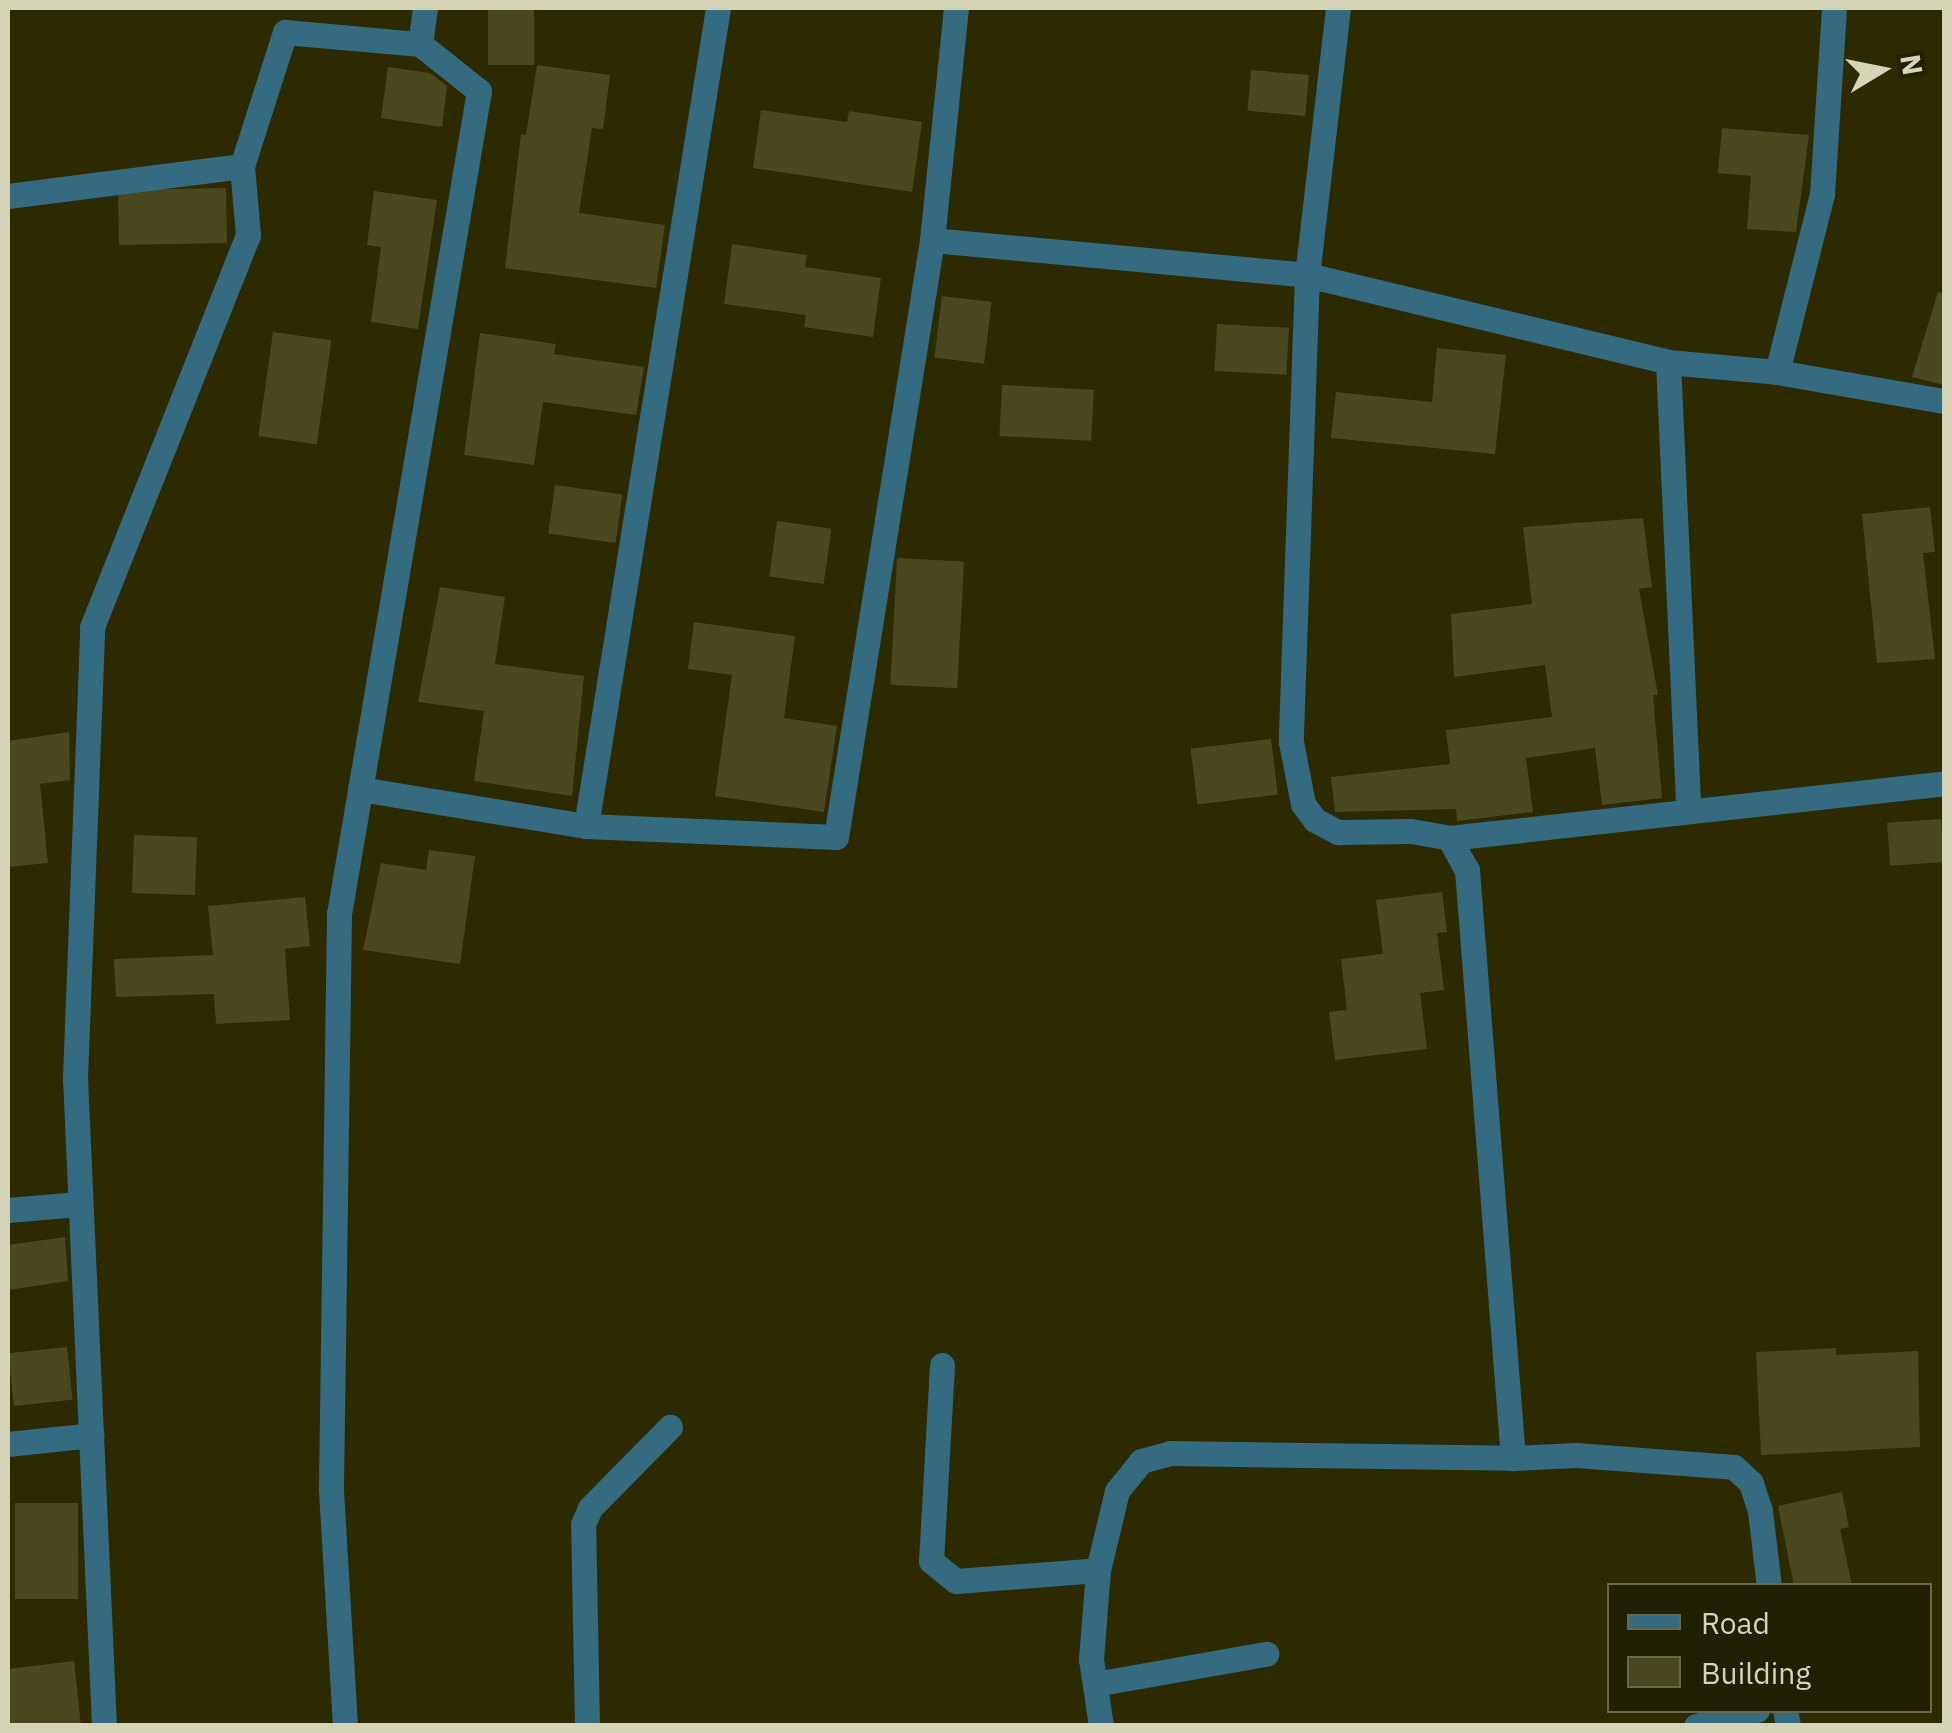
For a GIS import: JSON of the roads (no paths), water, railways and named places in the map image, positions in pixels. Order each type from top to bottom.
[{"type":"street","points":[[420,44],[425,8]]},
{"type":"street","points":[[586,826],[718,8]]},
{"type":"street","points":[[360,789],[586,826],[836,836],[932,240],[956,8]]},
{"type":"street","points":[[1338,8],[1306,275],[1291,742],[1302,804],[1315,820],[1338,832],[1449,838],[1688,808],[1944,783]]},
{"type":"street","points":[[1778,372],[1822,194],[1834,8]]},
{"type":"street","points":[[104,1726],[75,1078],[92,627],[248,235],[242,166],[285,32],[420,44],[478,91],[339,914],[332,1487],[345,1726]]},
{"type":"street","points":[[8,196],[242,166]]},
{"type":"street","points":[[932,240],[1306,275],[1668,362],[1778,372],[1944,401]]},
{"type":"street","points":[[1668,362],[1688,808]]},
{"type":"street","points":[[1449,838],[1466,870],[1513,1458]]},
{"type":"street","points":[[8,1210],[79,1204]]},
{"type":"street","points":[[942,1365],[931,1561],[956,1581],[1098,1570]]},
{"type":"street","points":[[587,1726],[583,1524],[590,1508],[670,1428]]},
{"type":"street","points":[[8,1444],[92,1435]]},
{"type":"street","points":[[1100,1726],[1095,1684],[1098,1570],[1116,1491],[1141,1460],[1170,1452],[1513,1458],[1576,1455],[1734,1467],[1750,1483],[1760,1511],[1769,1583]]},
{"type":"street","points":[[1095,1684],[1266,1654]]},
{"type":"street","points":[[1696,1726],[1746,1713]]}]
